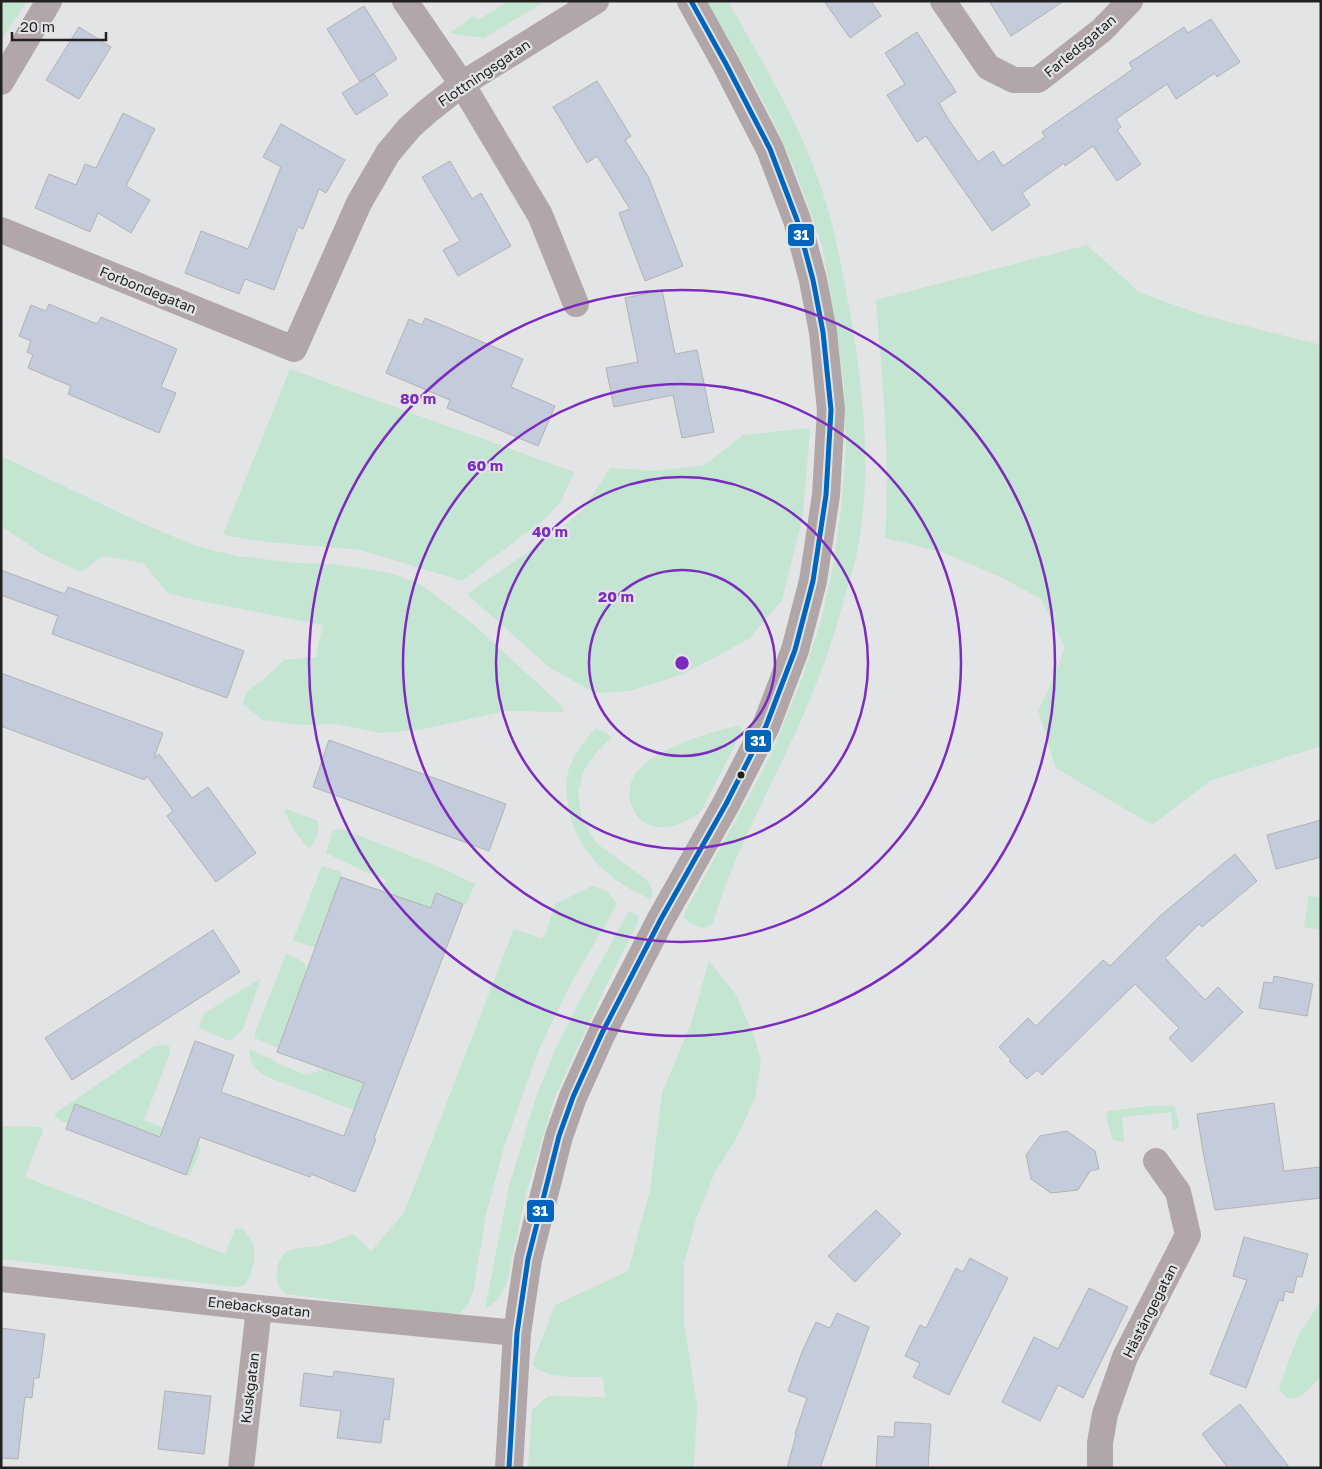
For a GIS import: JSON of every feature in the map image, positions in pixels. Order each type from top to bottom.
[{"type":"street","points":[[1,82],[49,1]]},
{"type":"street","points":[[405,1],[462,84],[540,215],[576,304]]},
{"type":"street","name":"Flottningsgatan","points":[[294,349],[359,203],[379,168],[410,127],[462,84],[596,1]]},
{"type":"street","points":[[509,1468],[516,1333],[528,1259],[560,1136],[573,1097],[602,1033],[661,919],[726,804],[766,726],[795,650],[811,589],[826,495],[831,410],[825,352],[813,280],[797,220],[770,148],[691,1]]},
{"type":"street","name":"Farledsgatan","points":[[943,1],[988,67],[1014,80],[1038,80],[1102,30],[1130,1]]},
{"type":"street","name":"Forbondegatan","points":[[1,230],[294,349]]},
{"type":"street","name":"Hästängegatan","points":[[1100,1468],[1100,1442],[1105,1414],[1125,1357],[1188,1235],[1178,1192],[1156,1161]]},
{"type":"street","name":"Enebacksgatan","points":[[1,1279],[259,1308],[516,1333]]},
{"type":"street","name":"Kuskgatan","points":[[241,1468],[259,1308]]},
{"type":"green space","points":[[1,1],[27,1],[1,40]]},
{"type":"green space","points":[[503,1],[546,1],[484,38],[450,33],[474,15],[478,20],[504,4]]},
{"type":"green space","points":[[707,1],[728,1],[792,117],[822,190],[829,212],[844,280],[856,347],[863,414],[865,481],[863,515],[858,548],[819,678],[789,747],[747,834],[713,923],[706,928],[693,925],[683,916],[769,759],[803,676],[821,621],[833,566],[841,510],[846,445],[844,388],[838,337],[822,245],[780,135],[751,78]]},
{"type":"green space","points":[[1087,245],[1140,293],[1206,316],[1321,345],[1321,746],[1210,781],[1152,825],[1056,768],[1038,710],[1050,687],[1065,647],[1041,599],[1001,577],[942,552],[885,538],[887,508],[886,448],[876,300]]},
{"type":"green space","points":[[290,369],[574,473],[561,501],[545,519],[462,581],[361,550],[268,542],[223,535]]},
{"type":"green space","points":[[810,428],[803,516],[782,600],[749,639],[683,674],[630,691],[595,693],[549,667],[467,594],[548,538],[582,511],[610,468],[656,471],[705,465],[743,435]]},
{"type":"green space","points":[[1,456],[141,523],[196,546],[236,556],[298,563],[334,564],[390,573],[420,584],[473,624],[561,705],[564,712],[506,711],[424,729],[381,733],[336,724],[303,725],[263,720],[243,704],[247,691],[265,678],[284,660],[316,657],[323,625],[167,593],[144,563],[103,556],[81,572],[44,555],[1,526]]},
{"type":"green space","points":[[739,726],[742,732],[701,811],[697,815],[668,827],[648,825],[641,820],[632,807],[630,791],[634,776],[642,767],[653,758],[682,743],[713,732]]},
{"type":"green space","points":[[596,728],[612,737],[596,753],[583,772],[578,793],[581,816],[596,843],[648,881],[653,893],[651,899],[621,883],[596,862],[586,850],[572,821],[566,789],[568,771],[578,750]]},
{"type":"green space","points":[[287,809],[318,821],[314,843],[309,848],[298,836],[289,821],[284,811]]},
{"type":"green space","points":[[338,829],[345,830],[437,866],[475,884],[466,905],[436,894],[354,1110],[265,1076],[258,1071],[250,1059],[250,1050],[307,1075],[324,1069],[389,893],[382,890],[386,879],[326,853],[332,832]]},
{"type":"green space","points":[[322,866],[341,872],[341,877],[316,947],[312,947],[293,940]]},
{"type":"green space","points":[[592,886],[607,891],[617,904],[568,989],[539,1049],[504,1147],[486,1215],[473,1292],[468,1304],[460,1313],[445,1314],[286,1294],[278,1285],[277,1277],[279,1264],[287,1252],[292,1249],[327,1244],[352,1234],[371,1251],[404,1213],[514,929],[540,938],[545,936],[555,904]]},
{"type":"green space","points":[[1309,896],[1321,898],[1321,930],[1304,927]]},
{"type":"green space","points":[[629,911],[639,916],[638,922],[603,992],[554,1099],[526,1194],[507,1282],[499,1298],[485,1309],[509,1186],[536,1097],[555,1050],[580,1000]]},
{"type":"green space","points":[[286,954],[306,965],[306,972],[278,1048],[255,1038],[255,1033]]},
{"type":"green space","points":[[709,961],[736,995],[755,1039],[761,1062],[755,1098],[736,1139],[715,1172],[696,1219],[684,1263],[684,1323],[697,1405],[694,1468],[528,1468],[532,1410],[548,1396],[605,1397],[603,1377],[556,1376],[539,1370],[532,1365],[555,1305],[628,1271],[650,1191],[662,1093],[691,1024]]},
{"type":"green space","points":[[261,978],[243,1029],[230,1041],[199,1028],[205,1013]]},
{"type":"green space","points":[[163,1045],[170,1047],[170,1053],[144,1120],[197,1141],[201,1147],[190,1176],[186,1175],[195,1150],[75,1104],[67,1124],[58,1119],[54,1114],[154,1046]]},
{"type":"green space","points":[[1150,1106],[1175,1107],[1179,1128],[1173,1130],[1171,1112],[1122,1117],[1124,1141],[1112,1139],[1106,1115],[1108,1111]]},
{"type":"green space","points":[[1,1126],[40,1127],[43,1130],[25,1177],[225,1254],[235,1229],[241,1228],[247,1234],[254,1247],[254,1261],[246,1284],[239,1287],[226,1286],[1,1259]]},
{"type":"green space","points":[[1321,1301],[1321,1377],[1300,1396],[1289,1398],[1279,1388],[1298,1336]]},
{"type":"building","points":[[824,1],[871,1],[881,16],[850,38]]},
{"type":"building","points":[[989,1],[1064,1],[1011,36]]},
{"type":"building","points":[[364,6],[397,59],[360,82],[327,29]]},
{"type":"building","points":[[1211,19],[1240,62],[1217,77],[1215,73],[1176,99],[1167,84],[1116,119],[1121,127],[1117,130],[1141,164],[1117,181],[1093,146],[1065,166],[1064,163],[1022,193],[1030,205],[992,231],[926,136],[917,142],[887,95],[905,84],[885,53],[917,32],[956,92],[939,103],[949,120],[978,162],[993,151],[1003,166],[1045,137],[1042,132],[1133,69],[1129,63],[1184,27],[1188,33]]},
{"type":"building","points":[[79,27],[111,47],[79,99],[46,80]]},
{"type":"building","points":[[374,74],[388,95],[356,115],[342,93]]},
{"type":"building","points":[[597,81],[631,136],[625,140],[648,176],[683,266],[645,281],[619,213],[630,209],[597,156],[587,163],[553,107]]},
{"type":"building","points":[[123,113],[155,129],[126,186],[150,200],[131,233],[98,213],[90,232],[35,208],[49,174],[76,185],[85,164],[96,168]]},
{"type":"building","points":[[281,124],[345,160],[326,193],[319,189],[303,229],[298,227],[274,290],[245,279],[239,294],[185,273],[201,231],[248,249],[281,167],[263,157]]},
{"type":"building","points":[[450,161],[472,199],[481,193],[511,246],[458,276],[443,250],[460,241],[422,177]]},
{"type":"building","points":[[662,290],[675,354],[697,350],[714,432],[682,438],[673,395],[614,407],[606,368],[638,362],[625,298]]},
{"type":"building","points":[[49,304],[97,324],[101,317],[177,349],[161,387],[176,393],[159,433],[68,394],[71,386],[28,368],[33,355],[27,352],[31,341],[19,336],[31,305],[46,311]]},
{"type":"building","points":[[425,318],[523,359],[511,387],[555,406],[538,446],[447,408],[450,400],[386,373],[409,319],[422,325]]},
{"type":"building","points":[[1,570],[65,594],[68,587],[244,651],[227,698],[52,634],[58,616],[1,595]]},
{"type":"building","points":[[1,673],[163,733],[154,758],[159,754],[192,798],[208,787],[256,853],[216,882],[167,816],[173,811],[147,776],[145,780],[1,726]]},
{"type":"building","points":[[329,740],[506,804],[489,851],[313,787]]},
{"type":"building","points":[[1321,820],[1321,857],[1276,869],[1267,835]]},
{"type":"building","points":[[1235,854],[1257,881],[1202,927],[1199,924],[1165,958],[1205,1000],[1218,987],[1243,1012],[1192,1062],[1169,1038],[1179,1028],[1135,984],[1042,1075],[1037,1070],[1027,1079],[1009,1061],[1011,1060],[999,1047],[1028,1018],[1036,1026],[1103,960],[1110,966],[1161,915]]},
{"type":"building","points":[[341,877],[431,908],[436,893],[463,904],[355,1192],[311,1174],[310,1177],[200,1137],[186,1175],[66,1129],[75,1104],[160,1137],[195,1041],[234,1055],[221,1092],[344,1136],[364,1083],[277,1052]]},
{"type":"building","points":[[213,930],[240,972],[72,1080],[45,1038]]},
{"type":"building","points":[[1274,976],[1313,984],[1307,1016],[1259,1008],[1264,982],[1273,983]]},
{"type":"building","points":[[1274,1103],[1284,1171],[1321,1167],[1321,1198],[1215,1210],[1197,1114]]},
{"type":"building","points":[[1067,1131],[1095,1151],[1099,1169],[1090,1171],[1078,1190],[1051,1193],[1031,1179],[1026,1155],[1040,1136]]},
{"type":"building","points":[[876,1210],[901,1234],[855,1282],[828,1256]]},
{"type":"building","points":[[1244,1237],[1308,1254],[1302,1277],[1297,1276],[1293,1293],[1285,1291],[1283,1301],[1279,1300],[1246,1388],[1210,1374],[1247,1280],[1233,1276]]},
{"type":"building","points":[[970,1258],[1008,1278],[949,1395],[913,1377],[920,1363],[905,1356],[920,1325],[926,1328],[956,1268],[963,1272]]},
{"type":"building","points":[[1089,1288],[1128,1307],[1083,1398],[1058,1385],[1040,1421],[1002,1402],[1034,1337],[1058,1349]]},
{"type":"building","points":[[837,1313],[869,1327],[820,1468],[787,1468],[795,1434],[807,1398],[788,1391],[802,1352],[816,1322],[830,1328]]},
{"type":"building","points":[[1,1328],[45,1334],[39,1378],[34,1378],[32,1398],[25,1397],[18,1459],[1,1458]]},
{"type":"building","points":[[334,1371],[394,1379],[389,1420],[384,1419],[381,1443],[337,1438],[341,1411],[300,1406],[304,1373],[333,1377]]},
{"type":"building","points":[[165,1391],[211,1396],[204,1454],[158,1449]]},
{"type":"building","points":[[1240,1404],[1290,1468],[1228,1468],[1202,1434]]},
{"type":"building","points":[[895,1422],[931,1424],[928,1468],[876,1468],[878,1436],[894,1437]]},
{"type":"transit line","name":"31","points":[[509,1468],[517,1333],[528,1259],[559,1136],[573,1097],[602,1033],[661,919],[726,804],[766,726],[795,650],[813,581],[826,495],[831,410],[823,332],[813,280],[797,220],[770,149],[691,1]]}]
